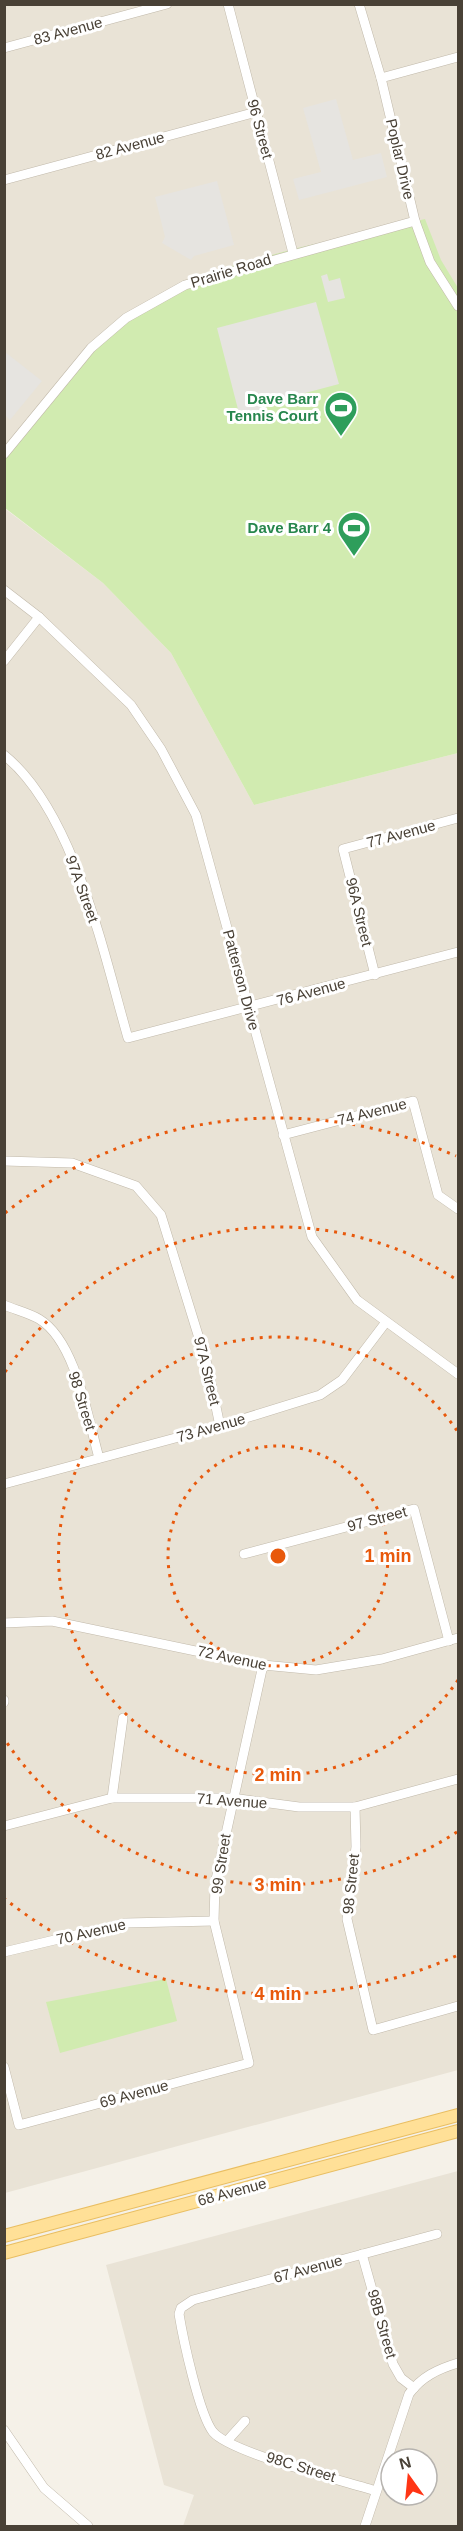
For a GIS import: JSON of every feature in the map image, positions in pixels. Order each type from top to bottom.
[{"type":"main road","name":"68 Avenue","points":[[4,2236],[459,2115]]},
{"type":"main road","name":"68 Avenue","points":[[4,2253],[459,2131]]},
{"type":"street","name":"83 Avenue","points":[[4,48],[167,4]]},
{"type":"street","name":"96 Street","points":[[228,4],[293,253]]},
{"type":"street","name":"Poplar Drive","points":[[359,4],[381,78],[415,221],[430,262],[459,306]]},
{"type":"street","points":[[381,78],[459,57]]},
{"type":"street","name":"82 Avenue","points":[[4,180],[256,112]]},
{"type":"street","name":"Prairie Road","points":[[4,454],[91,348],[126,318],[185,285],[293,253],[415,221]]},
{"type":"street","name":"Patterson Drive","points":[[4,590],[39,617],[131,705],[166,759],[196,815],[312,1238],[357,1300],[459,1374]]},
{"type":"street","points":[[4,661],[39,617]]},
{"type":"street","name":"97A Street","points":[[4,755],[15,764],[51,813],[84,886],[128,1038]]},
{"type":"street","name":"77 Avenue","points":[[343,849],[459,818]]},
{"type":"street","name":"96A Street","points":[[343,849],[375,975]]},
{"type":"street","name":"76 Avenue","points":[[128,1038],[459,952]]},
{"type":"street","name":"74 Avenue","points":[[284,1135],[413,1101],[438,1195],[459,1209]]},
{"type":"street","name":"97A Street","points":[[4,1161],[72,1163],[136,1186],[161,1215],[207,1364],[220,1426]]},
{"type":"street","name":"98 Street","points":[[4,1305],[39,1320],[55,1334],[75,1372],[99,1458]]},
{"type":"street","name":"73 Avenue","points":[[4,1484],[220,1426],[320,1395],[342,1380],[386,1322]]},
{"type":"street","name":"97 Street","points":[[244,1554],[414,1509],[448,1641]]},
{"type":"street","name":"72 Avenue","points":[[4,1623],[31,1620],[69,1624],[263,1665],[316,1670],[346,1666],[459,1638]]},
{"type":"street","name":"99 Street","points":[[249,2063],[214,1921],[215,1884],[232,1798],[263,1665]]},
{"type":"street","points":[[112,1798],[123,1718]]},
{"type":"street","name":"71 Avenue","points":[[4,1826],[112,1798],[232,1798],[298,1807],[355,1807],[459,1779]]},
{"type":"street","name":"98 Street","points":[[355,1807],[356,1847],[347,1919],[373,2030],[459,2006]]},
{"type":"street","name":"70 Avenue","points":[[4,1952],[126,1923],[214,1921]]},
{"type":"street","name":"69 Avenue","points":[[4,2067],[19,2125],[249,2063]]},
{"type":"street","name":"67 Avenue","points":[[181,2308],[193,2300],[437,2234]]},
{"type":"street","name":"98B Street","points":[[362,2254],[393,2364],[401,2378],[414,2388]]},
{"type":"street","name":"98C Street","points":[[181,2308],[180,2321],[206,2419],[216,2434],[227,2441],[376,2491]]},
{"type":"street","points":[[365,2526],[405,2404],[414,2388],[431,2373],[459,2363]]},
{"type":"street","points":[[227,2441],[245,2421]]},
{"type":"street","points":[[4,2430],[44,2488],[75,2523],[88,2526]]},
{"type":"shaded area","points":[[5,5],[458,5],[458,306],[5,454]]},
{"type":"shaded area","points":[[336,99],[353,160],[381,153],[387,177],[299,200],[293,179],[321,172],[303,108]]},
{"type":"shaded area","points":[[217,181],[234,245],[194,256],[191,260],[162,243],[165,237],[155,197]]},
{"type":"shaded area","points":[[327,274],[329,281],[340,278],[345,298],[328,302],[321,276]]},
{"type":"shaded area","points":[[316,302],[339,384],[260,405],[261,411],[240,417],[217,328]]},
{"type":"shaded area","points":[[5,352],[42,381],[10,420],[5,415]]},
{"type":"shaded area","points":[[4,508],[103,583],[171,653],[254,805],[458,753],[458,2070],[5,2193]]},
{"type":"shaded area","points":[[458,2171],[458,2526],[183,2526],[194,2495],[164,2485],[106,2265]]},
{"type":"green space","points":[[425,219],[441,260],[458,288],[458,753],[254,805],[171,653],[103,583],[5,508],[4,454],[93,346],[139,312],[217,270],[297,248]]},
{"type":"green space","points":[[166,1979],[177,2021],[60,2053],[46,2002]]},
{"type":"place","name":"Dave Barr Tennis Court","points":[[341,437]]},
{"type":"place","name":"Dave Barr 4","points":[[354,557]]}]
